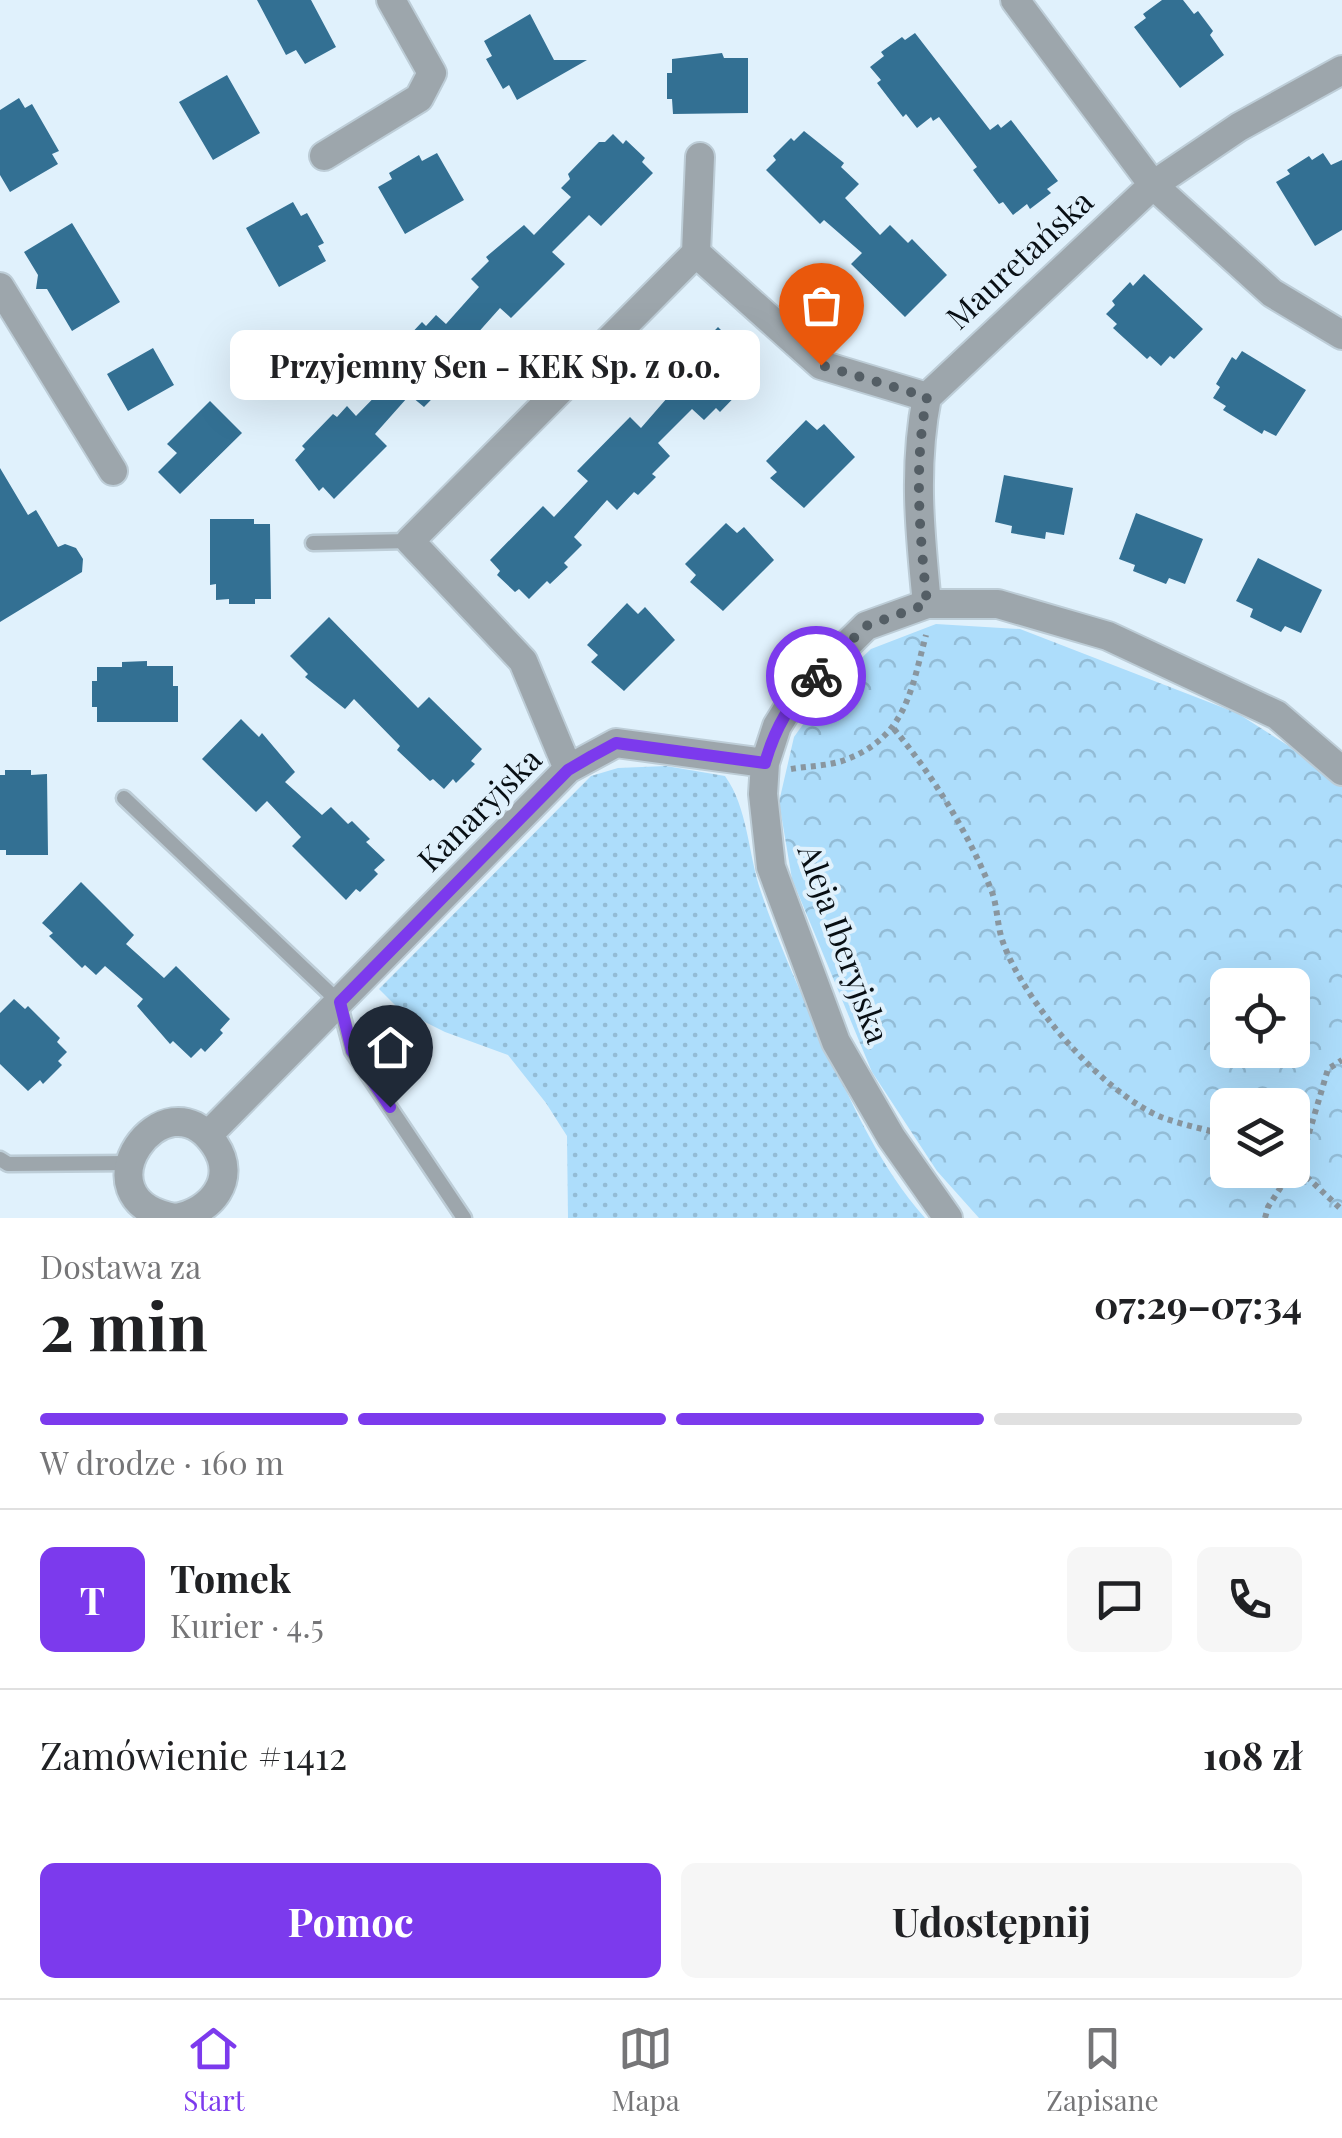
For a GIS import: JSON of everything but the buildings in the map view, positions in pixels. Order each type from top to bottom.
[{"type":"street","points":[[324,156],[419,98],[432,72],[391,0]]},
{"type":"street","points":[[1015,0],[1153,185],[1272,292],[1342,335]]},
{"type":"street","name":"Mauretańska","points":[[927,397],[1153,185],[1239,127],[1342,70]]},
{"type":"street","points":[[568,770],[523,661],[410,541],[696,254],[700,158]]},
{"type":"street","points":[[696,254],[821,365],[927,397],[916,489],[927,604]]},
{"type":"street","points":[[0,287],[113,471]]},
{"type":"street","name":"Aleja Iberyjska","points":[[948,1218],[891,1137],[836,1042],[771,868],[763,794],[765,763],[777,726],[797,694],[866,626],[927,604],[998,604],[1108,636],[1277,715],[1342,772]]},
{"type":"street","name":"Kanaryjska","points":[[208,1136],[568,770],[616,743],[765,763]]},
{"type":"street","points":[[182,1123],[208,1136],[218,1148],[223,1180],[206,1208],[192,1216],[176,1218],[145,1207],[129,1180],[128,1163],[133,1149],[153,1128],[182,1123]]},
{"type":"lane","points":[[313,543],[410,541]]},
{"type":"lane","points":[[124,798],[340,1002],[352,1051],[464,1218]]},
{"type":"lane","points":[[0,1159],[8,1164],[128,1163]]},
{"type":"path","points":[[765,763],[788,769],[844,760],[881,741],[894,728],[912,686],[928,629],[927,604]]},
{"type":"path","points":[[894,728],[917,757],[968,839],[994,896],[1003,943],[1027,993],[1113,1087],[1160,1116],[1210,1131]]},
{"type":"path","points":[[1310,1130],[1328,1069],[1342,1060]]},
{"type":"path","points":[[1310,1182],[1342,1210]]},
{"type":"path","points":[[1265,1218],[1280,1188]]},
{"type":"green space","points":[[936,624],[1020,629],[1237,713],[1320,766],[1342,785],[1342,1218],[979,1218],[937,1171],[872,1072],[792,879],[779,802],[794,737],[826,692],[871,649]]},
{"type":"green space","points":[[666,766],[725,776],[733,789],[761,892],[800,990],[869,1136],[894,1178],[925,1218],[568,1218],[567,1136],[508,1055],[445,1032],[399,1009],[379,989],[591,776],[618,768]]},
{"type":"way so far","points":[[816,676],[866,626],[927,604],[916,489],[927,397],[821,365]]},
{"type":"place","name":"Przyjemny Sen - KEK Sp. z o.o.","points":[[821,365]]},
{"type":"route","points":[[390,1107],[352,1051],[340,1002],[517,821],[568,770],[616,743],[765,763],[777,726],[797,694],[816,676]]}]
